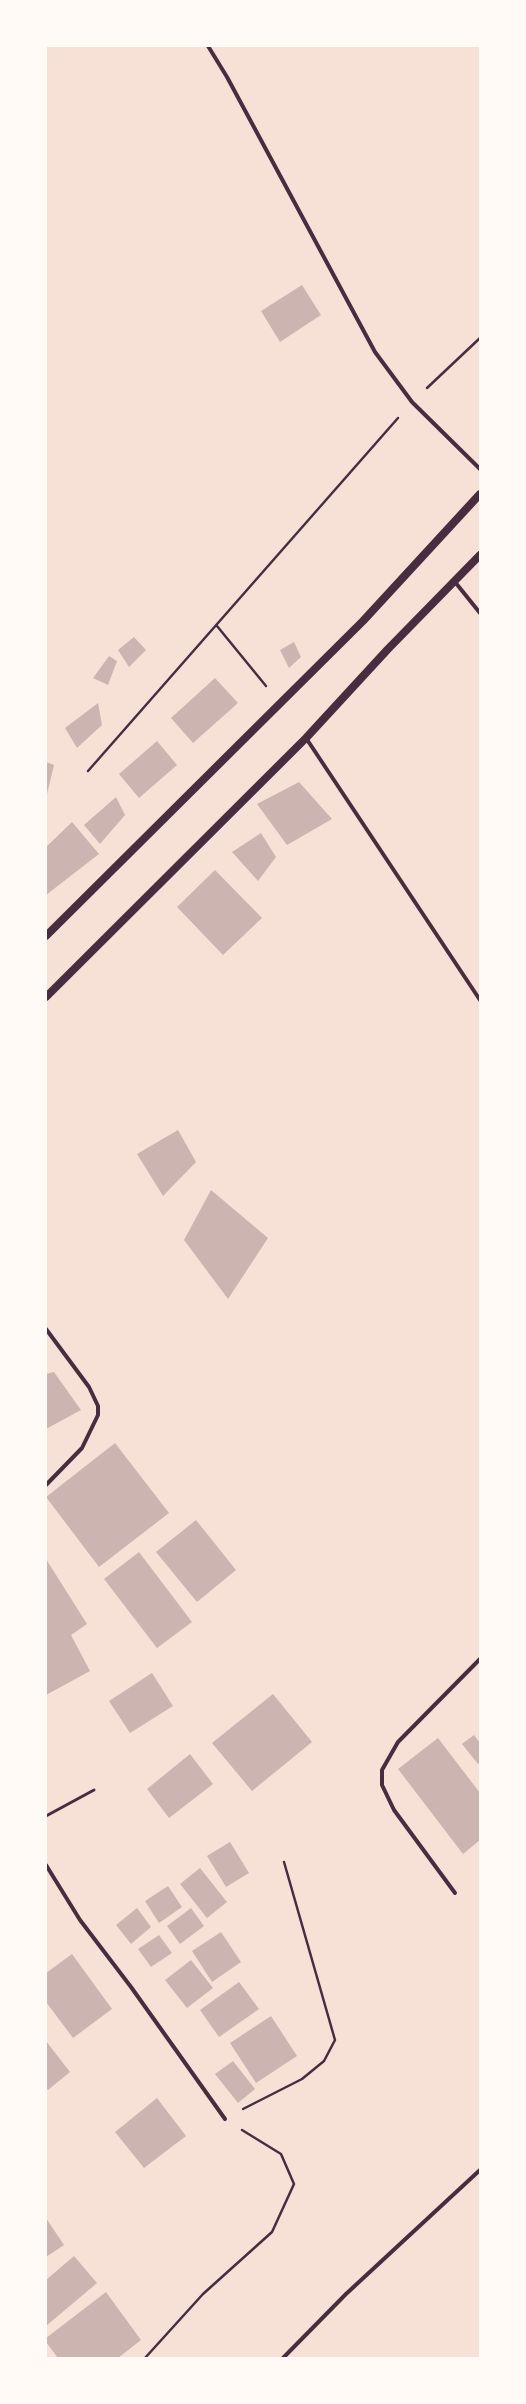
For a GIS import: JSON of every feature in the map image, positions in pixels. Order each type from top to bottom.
[{"type":"main road","points":[[46,936],[363,621],[480,494]]},
{"type":"main road","points":[[46,997],[306,738],[388,649],[480,555]]},
{"type":"street","points":[[208,46],[227,77],[375,352],[412,402],[480,469]]},
{"type":"street","points":[[455,582],[480,613]]},
{"type":"street","points":[[306,738],[480,1000]]},
{"type":"street","points":[[46,1329],[89,1387],[98,1406],[98,1415],[82,1448],[46,1485]]},
{"type":"street","points":[[455,1893],[394,1810],[382,1784],[382,1770],[398,1742],[480,1659]]},
{"type":"street","points":[[46,1865],[80,1920],[132,1987],[225,2119]]},
{"type":"street","points":[[283,2358],[346,2294],[480,2170]]},
{"type":"lane","points":[[46,1816],[94,1790]]},
{"type":"path","points":[[88,771],[217,626],[412,402],[480,338]]},
{"type":"path","points":[[217,626],[280,704]]},
{"type":"path","points":[[225,2119],[302,2079],[324,2061],[335,2040],[284,1862]]},
{"type":"path","points":[[145,2358],[204,2294],[272,2232],[294,2184],[281,2154],[225,2119]]},
{"type":"building","points":[[302,285],[321,315],[280,342],[261,311]]},
{"type":"building","points":[[134,637],[146,650],[129,667],[118,650]]},
{"type":"building","points":[[294,642],[301,657],[289,668],[280,650]]},
{"type":"building","points":[[109,656],[117,661],[108,685],[93,678]]},
{"type":"building","points":[[215,678],[238,703],[193,743],[171,718]]},
{"type":"building","points":[[98,703],[102,725],[77,748],[65,728]]},
{"type":"building","points":[[157,741],[177,765],[139,798],[119,774]]},
{"type":"building","points":[[46,762],[54,765],[47,794],[46,794]]},
{"type":"building","points":[[299,782],[332,819],[287,845],[257,804]]},
{"type":"building","points":[[116,797],[125,815],[100,844],[84,825]]},
{"type":"building","points":[[72,822],[99,854],[46,895],[46,847]]},
{"type":"building","points":[[261,833],[276,857],[258,881],[232,852]]},
{"type":"building","points":[[215,870],[262,918],[223,955],[177,907]]},
{"type":"building","points":[[178,1130],[196,1162],[163,1196],[137,1154]]},
{"type":"building","points":[[211,1190],[268,1238],[228,1299],[184,1240]]},
{"type":"building","points":[[54,1372],[81,1410],[46,1429],[46,1374]]},
{"type":"building","points":[[115,1443],[169,1513],[99,1567],[46,1497]]},
{"type":"building","points":[[196,1520],[236,1570],[197,1602],[156,1552]]},
{"type":"building","points":[[139,1552],[192,1622],[157,1648],[104,1579]]},
{"type":"building","points":[[46,1559],[87,1624],[71,1635],[90,1671],[46,1695]]},
{"type":"building","points":[[152,1673],[173,1706],[130,1733],[109,1701]]},
{"type":"building","points":[[273,1694],[312,1742],[252,1791],[212,1743]]},
{"type":"building","points":[[474,1735],[480,1743],[480,1762],[478,1764],[462,1744]]},
{"type":"building","points":[[438,1738],[480,1793],[480,1840],[463,1854],[398,1769]]},
{"type":"building","points":[[190,1754],[213,1784],[169,1818],[147,1789]]},
{"type":"building","points":[[230,1842],[249,1873],[226,1887],[207,1856]]},
{"type":"building","points":[[200,1868],[227,1902],[207,1918],[180,1884]]},
{"type":"building","points":[[168,1886],[182,1907],[159,1923],[145,1901]]},
{"type":"building","points":[[137,1908],[151,1927],[131,1944],[116,1925]]},
{"type":"building","points":[[191,1908],[204,1926],[180,1944],[167,1926]]},
{"type":"building","points":[[221,1932],[241,1962],[212,1982],[192,1951]]},
{"type":"building","points":[[159,1935],[172,1953],[151,1967],[138,1949]]},
{"type":"building","points":[[72,1954],[112,2009],[73,2038],[46,2002],[46,1973]]},
{"type":"building","points":[[191,1960],[213,1988],[187,2008],[165,1980]]},
{"type":"building","points":[[239,1982],[259,2009],[219,2037],[200,2010]]},
{"type":"building","points":[[271,2016],[297,2056],[256,2083],[230,2043]]},
{"type":"building","points":[[46,2041],[70,2072],[48,2090],[46,2088]]},
{"type":"building","points":[[233,2061],[255,2089],[238,2103],[215,2074]]},
{"type":"building","points":[[157,2098],[186,2136],[144,2168],[115,2132]]},
{"type":"building","points":[[46,2218],[64,2245],[46,2257]]},
{"type":"building","points":[[74,2256],[97,2283],[46,2326],[46,2280]]},
{"type":"building","points":[[106,2292],[141,2340],[118,2358],[58,2358],[46,2342],[46,2338]]}]
